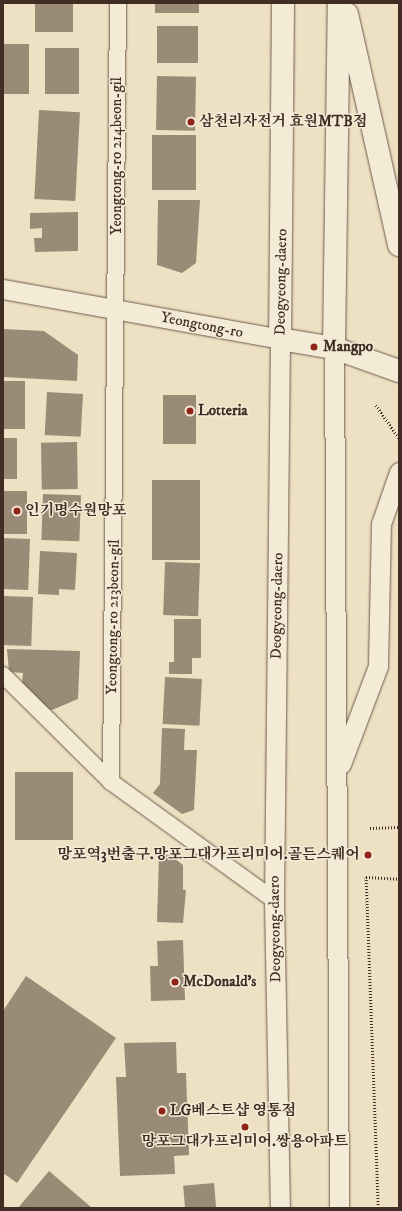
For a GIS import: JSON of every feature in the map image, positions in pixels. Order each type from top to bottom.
[{"type":"main road","name":"Deogyeong-daero","points":[[280,339],[283,3]]},
{"type":"main road","points":[[334,348],[339,3]]},
{"type":"main road","points":[[345,3],[382,179],[399,245]]},
{"type":"main road","name":"Yeongtong-ro","points":[[280,339],[334,348],[399,371]]},
{"type":"street","name":"Yeongtong-ro 214beon-gil","points":[[116,309],[118,3]]},
{"type":"street","name":"Yeongtong-ro","points":[[3,289],[280,339]]},
{"type":"street","name":"Yeongtong-ro 213beon-gil","points":[[111,782],[116,309]]},
{"type":"street","name":"Deogyeong-daero","points":[[280,339],[274,900],[280,1208]]},
{"type":"street","points":[[334,348],[339,1208]]},
{"type":"street","points":[[337,775],[378,666],[381,524],[396,476],[399,472]]},
{"type":"street","points":[[3,675],[111,782],[274,900]]},
{"type":"path","points":[[376,405],[399,438]]},
{"type":"path","points":[[370,828],[399,827]]},
{"type":"path","points":[[378,1208],[366,877],[399,879]]},
{"type":"building","points":[[35,3],[73,3],[73,32],[35,32]]},
{"type":"building","points":[[155,3],[199,3],[199,13],[155,13]]},
{"type":"building","points":[[157,26],[198,26],[198,63],[157,63]]},
{"type":"building","points":[[3,44],[29,44],[29,94],[3,94]]},
{"type":"building","points":[[45,48],[79,48],[79,94],[45,94]]},
{"type":"building","points":[[157,76],[196,77],[195,131],[156,130]]},
{"type":"building","points":[[39,110],[80,112],[75,201],[34,199]]},
{"type":"building","points":[[152,135],[196,135],[196,190],[152,190]]},
{"type":"building","points":[[158,200],[200,200],[196,263],[182,273],[157,265]]},
{"type":"building","points":[[78,212],[78,251],[35,252],[34,238],[42,238],[42,228],[30,229],[30,213]]},
{"type":"building","points":[[3,329],[44,331],[78,355],[77,381],[3,377]]},
{"type":"building","points":[[3,381],[25,381],[25,429],[3,429]]},
{"type":"building","points":[[47,392],[83,394],[81,437],[45,435]]},
{"type":"building","points":[[163,395],[196,395],[196,444],[163,444]]},
{"type":"building","points":[[3,438],[17,438],[17,479],[3,479]]},
{"type":"building","points":[[77,442],[78,489],[42,490],[41,443]]},
{"type":"building","points":[[152,480],[200,480],[200,560],[152,560]]},
{"type":"building","points":[[3,491],[27,491],[27,534],[3,534]]},
{"type":"building","points":[[43,494],[81,495],[79,541],[41,540]]},
{"type":"building","points":[[3,538],[30,539],[28,590],[3,589]]},
{"type":"building","points":[[40,551],[77,553],[75,590],[59,589],[59,595],[38,594]]},
{"type":"building","points":[[165,562],[200,563],[198,616],[163,615]]},
{"type":"building","points":[[3,596],[33,597],[31,646],[3,645]]},
{"type":"building","points":[[174,619],[201,619],[201,658],[192,658],[192,674],[169,674],[169,662],[174,662]]},
{"type":"building","points":[[7,649],[80,651],[78,699],[52,710],[44,707],[22,682],[23,673],[9,672]]},
{"type":"building","points":[[165,677],[202,679],[199,726],[163,724]]},
{"type":"building","points":[[162,728],[185,729],[184,750],[197,750],[194,810],[182,814],[153,793],[160,784]]},
{"type":"building","points":[[15,772],[73,772],[73,840],[15,840]]},
{"type":"building","points":[[159,855],[170,855],[183,865],[183,890],[186,890],[183,923],[157,922]]},
{"type":"building","points":[[183,940],[185,1000],[151,1001],[150,966],[158,966],[157,941]]},
{"type":"building","points":[[26,976],[116,1038],[17,1183],[3,1173],[3,1011]]},
{"type":"building","points":[[176,1042],[177,1073],[186,1073],[189,1155],[174,1156],[175,1174],[120,1176],[116,1077],[126,1077],[124,1043]]},
{"type":"building","points":[[49,1171],[92,1208],[18,1208]]},
{"type":"building","points":[[214,1183],[216,1208],[185,1208],[183,1186]]},
{"type":"place","name":"삼천리자전거 효원MTB점","points":[[191,122]]},
{"type":"place","name":"Mangpo","points":[[314,347]]},
{"type":"place","name":"Lotteria","points":[[190,411]]},
{"type":"place","name":"인기명수원망포","points":[[17,511]]},
{"type":"place","name":"망포역3번출구.망포그대가프리미어.골든스퀘어","points":[[368,855]]},
{"type":"place","name":"McDonald's","points":[[175,982]]},
{"type":"place","name":"LG베스트샵 영통점","points":[[162,1111]]},
{"type":"place","name":"망포그대가프리미어.쌍용아파트","points":[[245,1127]]}]
